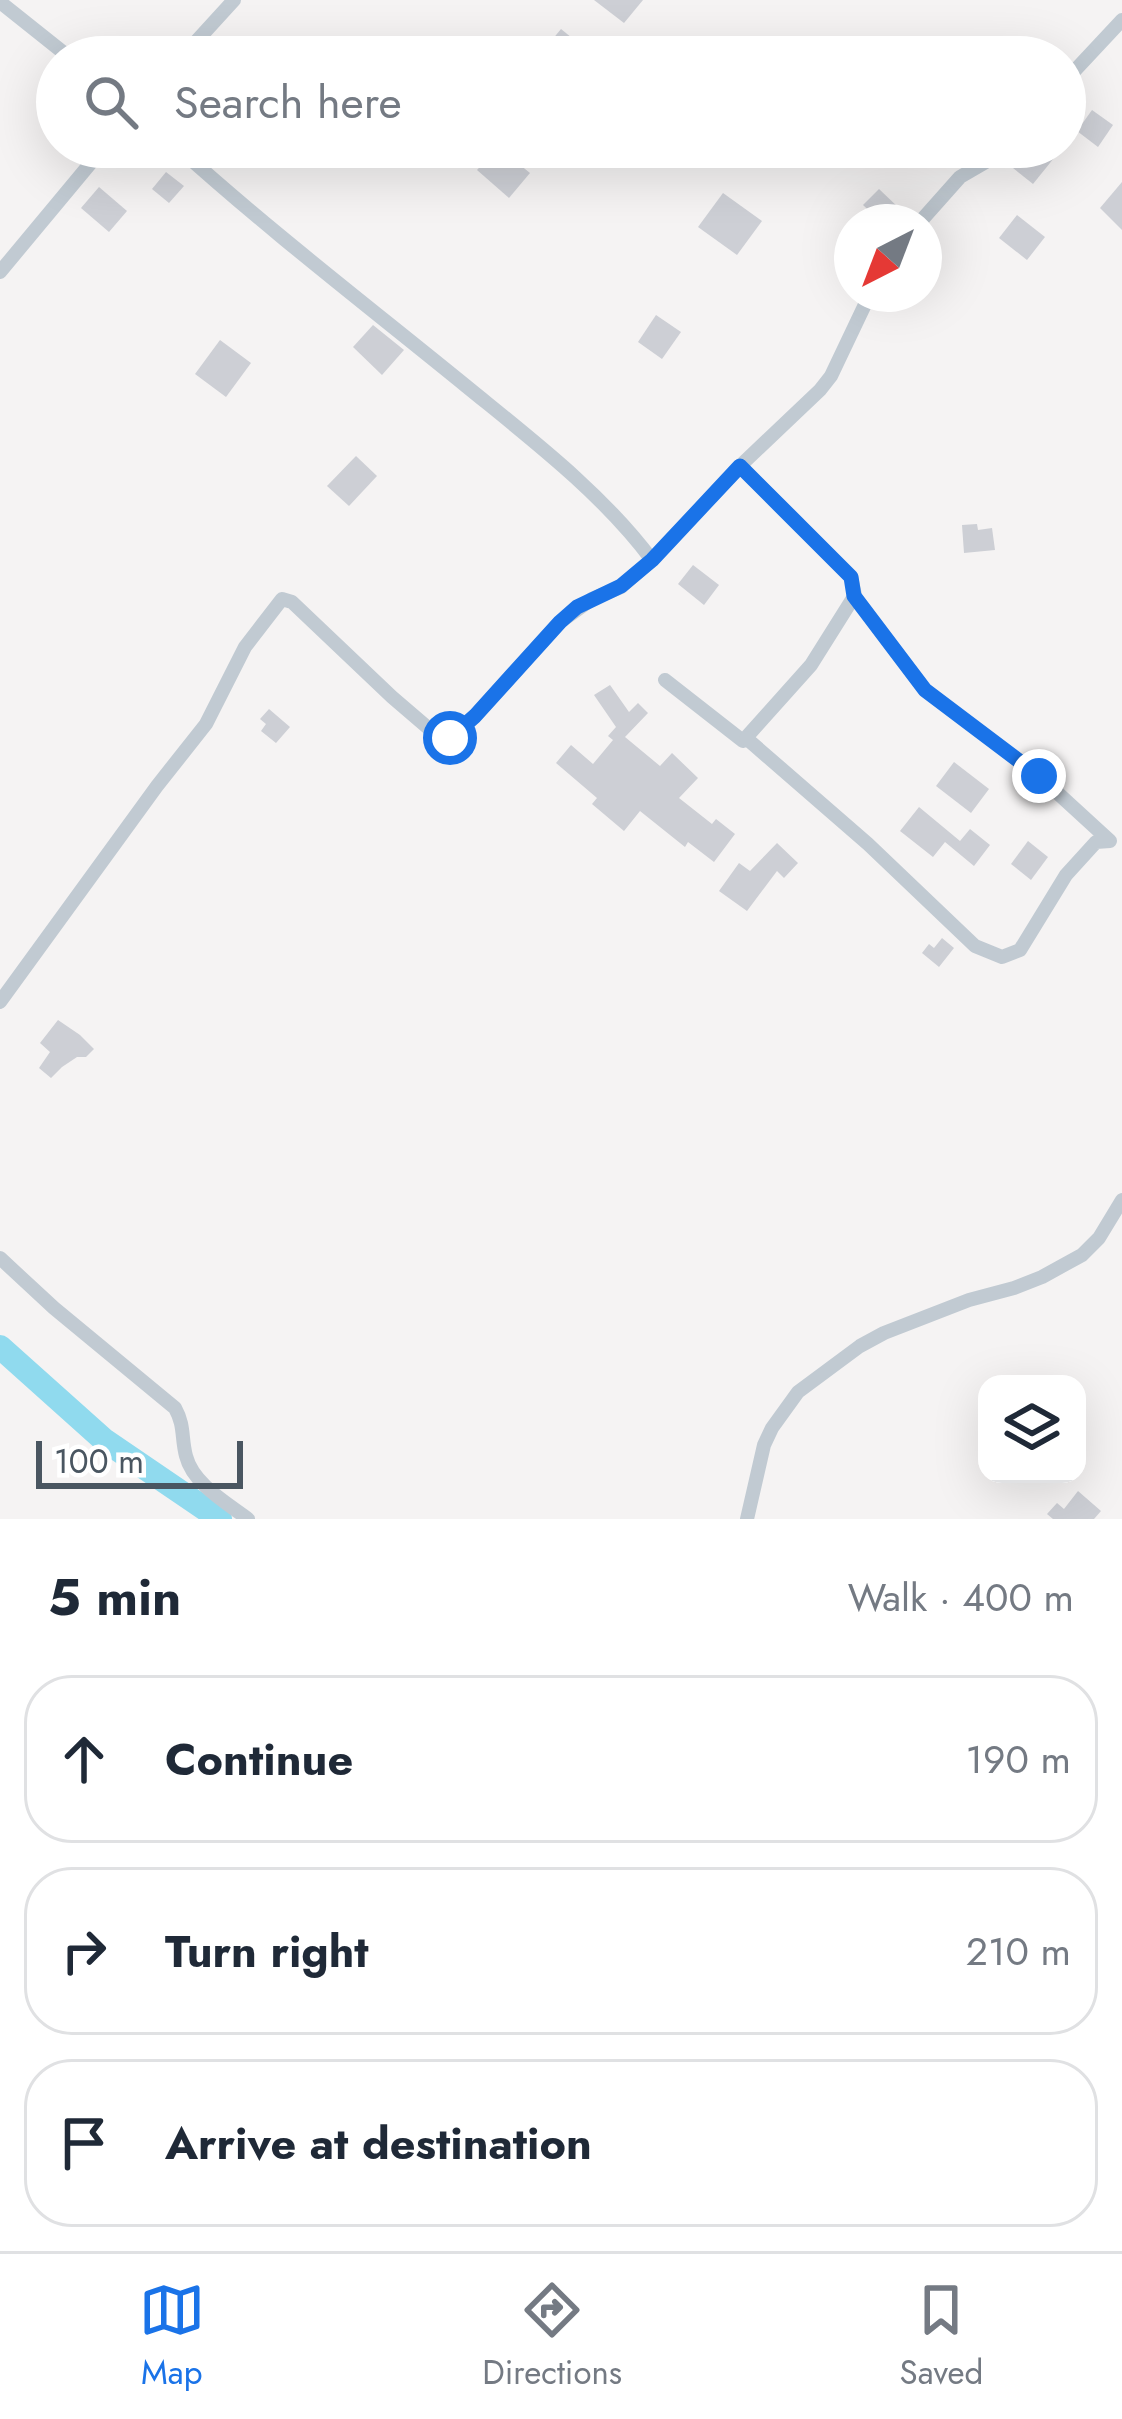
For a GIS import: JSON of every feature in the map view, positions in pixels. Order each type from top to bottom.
[{"type":"street","points":[[201,36],[234,0]]},
{"type":"street","points":[[0,2],[43,36]]},
{"type":"street","points":[[1086,59],[1122,20]]},
{"type":"street","points":[[0,272],[87,168]]},
{"type":"street","points":[[201,168],[527,436],[630,530],[652,560]]},
{"type":"street","points":[[936,204],[960,177],[976,168]]},
{"type":"street","points":[[0,1002],[206,724],[245,647],[282,599],[292,602],[427,727],[450,738],[577,607],[621,586],[652,560],[831,376],[861,312]]},
{"type":"street","points":[[740,466],[851,577],[854,596],[925,690],[1116,839]]},
{"type":"street","points":[[665,680],[743,741],[811,665],[854,596]]},
{"type":"street","points":[[746,738],[975,946],[1002,957],[1020,950],[1066,875],[1096,842],[1116,839]]},
{"type":"street","points":[[748,1519],[764,1445],[798,1392],[884,1333],[1042,1277],[1082,1255],[1099,1238],[1122,1199]]},
{"type":"street","points":[[0,1258],[175,1408],[183,1422],[189,1465],[208,1489],[248,1519]]},
{"type":"building","points":[[594,0],[643,0],[624,23]]},
{"type":"building","points":[[1092,110],[1113,125],[1098,147],[1086,138],[1086,118]]},
{"type":"building","points":[[524,168],[530,173],[509,198],[477,170]]},
{"type":"building","points":[[1013,168],[1046,168],[1033,184]]},
{"type":"building","points":[[166,172],[184,186],[169,203],[152,189]]},
{"type":"building","points":[[1122,182],[1122,230],[1100,208]]},
{"type":"building","points":[[99,187],[127,211],[109,232],[81,208]]},
{"type":"building","points":[[879,189],[895,204],[864,204]]},
{"type":"building","points":[[723,193],[762,221],[737,255],[698,227]]},
{"type":"building","points":[[1017,215],[1045,237],[1027,260],[999,238]]},
{"type":"building","points":[[656,315],[681,332],[662,359],[638,342]]},
{"type":"building","points":[[373,325],[404,350],[382,375],[353,347]]},
{"type":"building","points":[[220,340],[251,363],[226,397],[195,374]]},
{"type":"building","points":[[356,456],[377,476],[349,506],[327,486]]},
{"type":"building","points":[[977,524],[978,530],[992,528],[995,550],[964,553],[962,525]]},
{"type":"building","points":[[693,565],[719,585],[704,605],[678,584]]},
{"type":"building","points":[[610,685],[629,712],[638,703],[648,713],[625,737],[660,766],[672,753],[698,778],[679,798],[712,824],[716,819],[735,834],[714,862],[688,842],[685,847],[640,811],[624,831],[592,804],[597,798],[556,763],[571,745],[593,764],[613,740],[608,736],[616,727],[594,695]]},
{"type":"building","points":[[269,709],[290,727],[276,743],[261,731],[266,724],[260,719]]},
{"type":"building","points":[[954,762],[989,789],[971,813],[936,786]]},
{"type":"building","points":[[919,807],[960,841],[970,829],[990,845],[974,866],[945,842],[933,857],[900,831]]},
{"type":"building","points":[[1028,841],[1048,857],[1031,880],[1011,864]]},
{"type":"building","points":[[777,843],[798,863],[784,878],[777,871],[747,911],[719,891],[739,863],[750,871]]},
{"type":"building","points":[[942,938],[954,948],[939,967],[922,953]]},
{"type":"building","points":[[58,1020],[94,1049],[51,1078],[39,1068],[50,1052],[40,1043]]},
{"type":"building","points":[[1078,1491],[1101,1511],[1094,1519],[1053,1519],[1047,1514],[1057,1503],[1064,1509]]},
{"type":"waterway","points":[[0,1347],[104,1440],[220,1519]]},
{"type":"route","points":[[450,738],[560,622],[592,598],[621,586],[652,560],[740,466],[851,577],[854,596],[925,690],[1039,776]]}]
